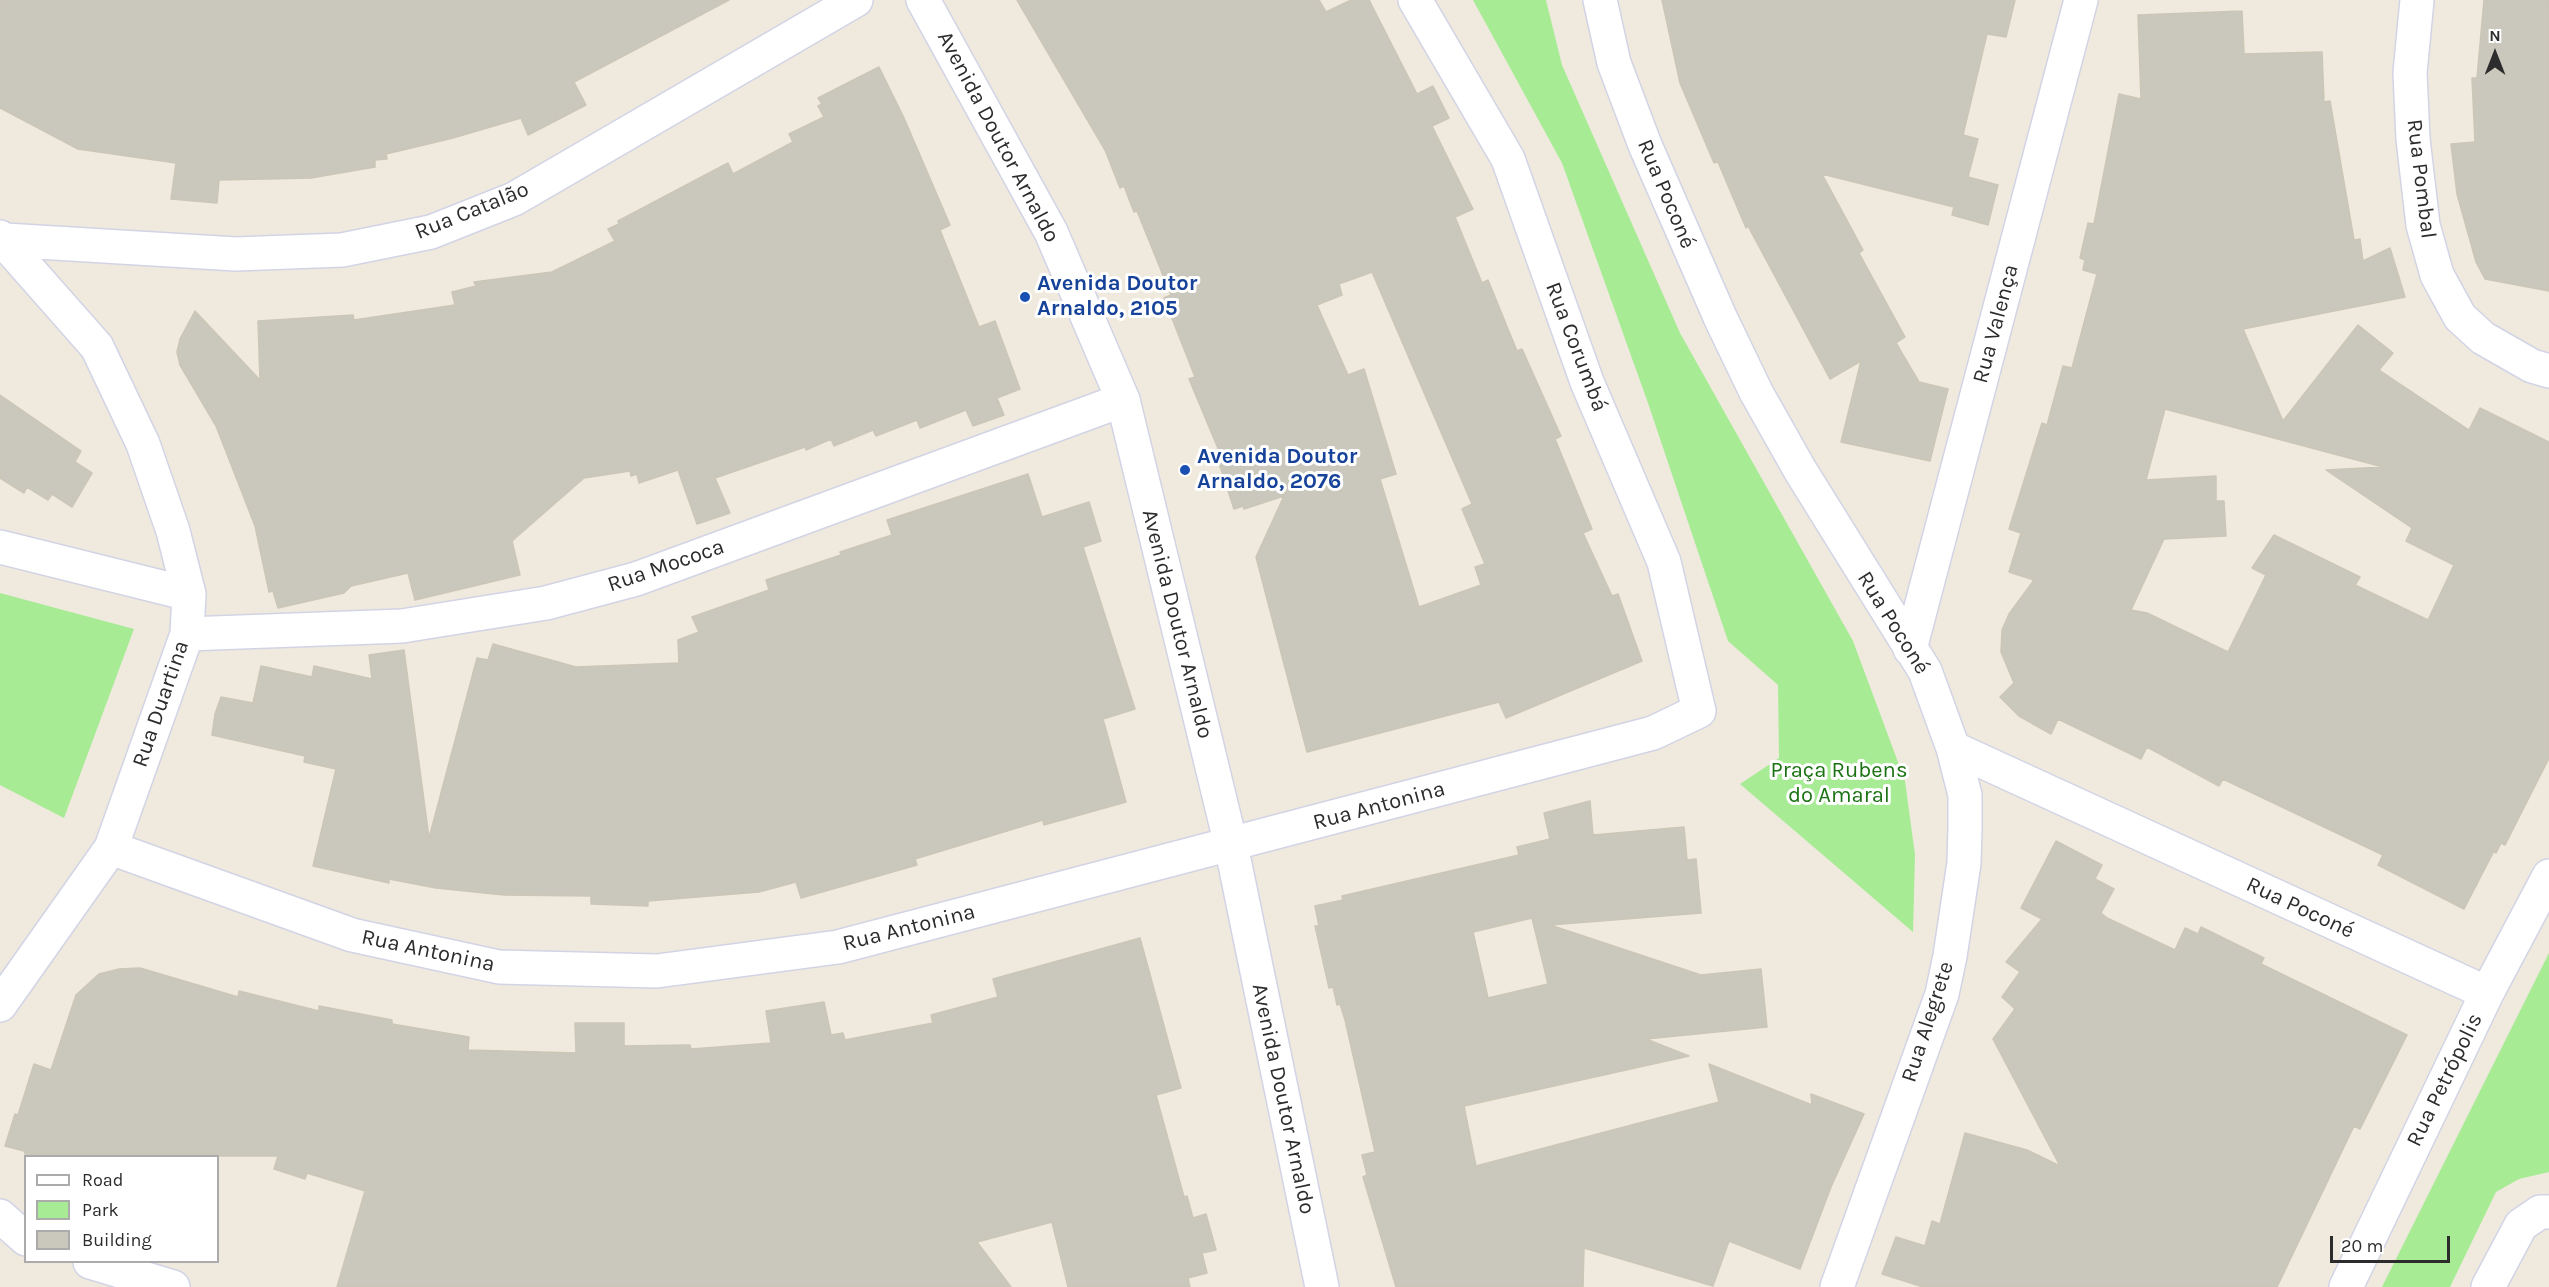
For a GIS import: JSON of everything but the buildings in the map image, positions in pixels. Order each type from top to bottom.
[{"type":"street","name":"Rua Catalão","points":[[2,238],[236,254],[342,250],[431,232],[513,199],[856,0]]},
{"type":"street","name":"Avenida Doutor Arnaldo","points":[[923,0],[1051,232],[1123,400],[1231,845],[1322,1287]]},
{"type":"street","name":"Rua Corumbá","points":[[1415,0],[1508,159],[1587,382],[1664,562],[1699,711]]},
{"type":"street","name":"Rua Poconé","points":[[1600,0],[1614,63],[1645,145],[1730,338],[1756,392],[1800,470],[1925,671],[1953,748],[2487,993]]},
{"type":"street","name":"Rua Valença","points":[[1910,649],[2081,0]]},
{"type":"street","name":"Rua Pombal","points":[[2417,0],[2410,72],[2414,139],[2423,225],[2437,275],[2460,317],[2483,338],[2532,366],[2549,371]]},
{"type":"street","name":"Rua Duartina","points":[[0,1005],[111,848],[187,634],[189,594],[173,531],[143,444],[97,347],[2,238]]},
{"type":"street","name":"Rua Mococa","points":[[187,634],[402,626],[546,603],[636,579],[1123,400]]},
{"type":"street","points":[[0,548],[189,594]]},
{"type":"street","name":"Rua Antonina","points":[[111,848],[352,935],[500,967],[657,972],[838,947],[1653,733],[1699,711]]},
{"type":"street","name":"Rua Alegrete","points":[[1837,1287],[1942,994],[1964,863],[1965,795],[1953,748]]},
{"type":"street","name":"Rua Petrópolis","points":[[2346,1287],[2487,993],[2549,876]]},
{"type":"street","points":[[2488,1287],[2521,1225],[2540,1212],[2549,1212]]},
{"type":"street","points":[[0,1216],[17,1241]]},
{"type":"street","points":[[93,1263],[173,1287]]},
{"type":"green space","name":"Praça Rubens do Amaral","points":[[1473,0],[1546,0],[1562,65],[1680,333],[1853,641],[1905,781],[1915,855],[1913,932],[1740,784],[1779,758],[1778,685],[1728,641],[1648,403],[1562,163]]},
{"type":"green space","points":[[0,593],[134,629],[64,818],[0,785]]},
{"type":"green space","points":[[2549,953],[2549,1172],[2519,1179],[2496,1192],[2450,1287],[2382,1287]]},
{"type":"place","name":"Avenida Doutor Arnaldo, 2105","points":[[1025,297]]},
{"type":"place","name":"Avenida Doutor Arnaldo, 2076","points":[[1185,470]]}]
